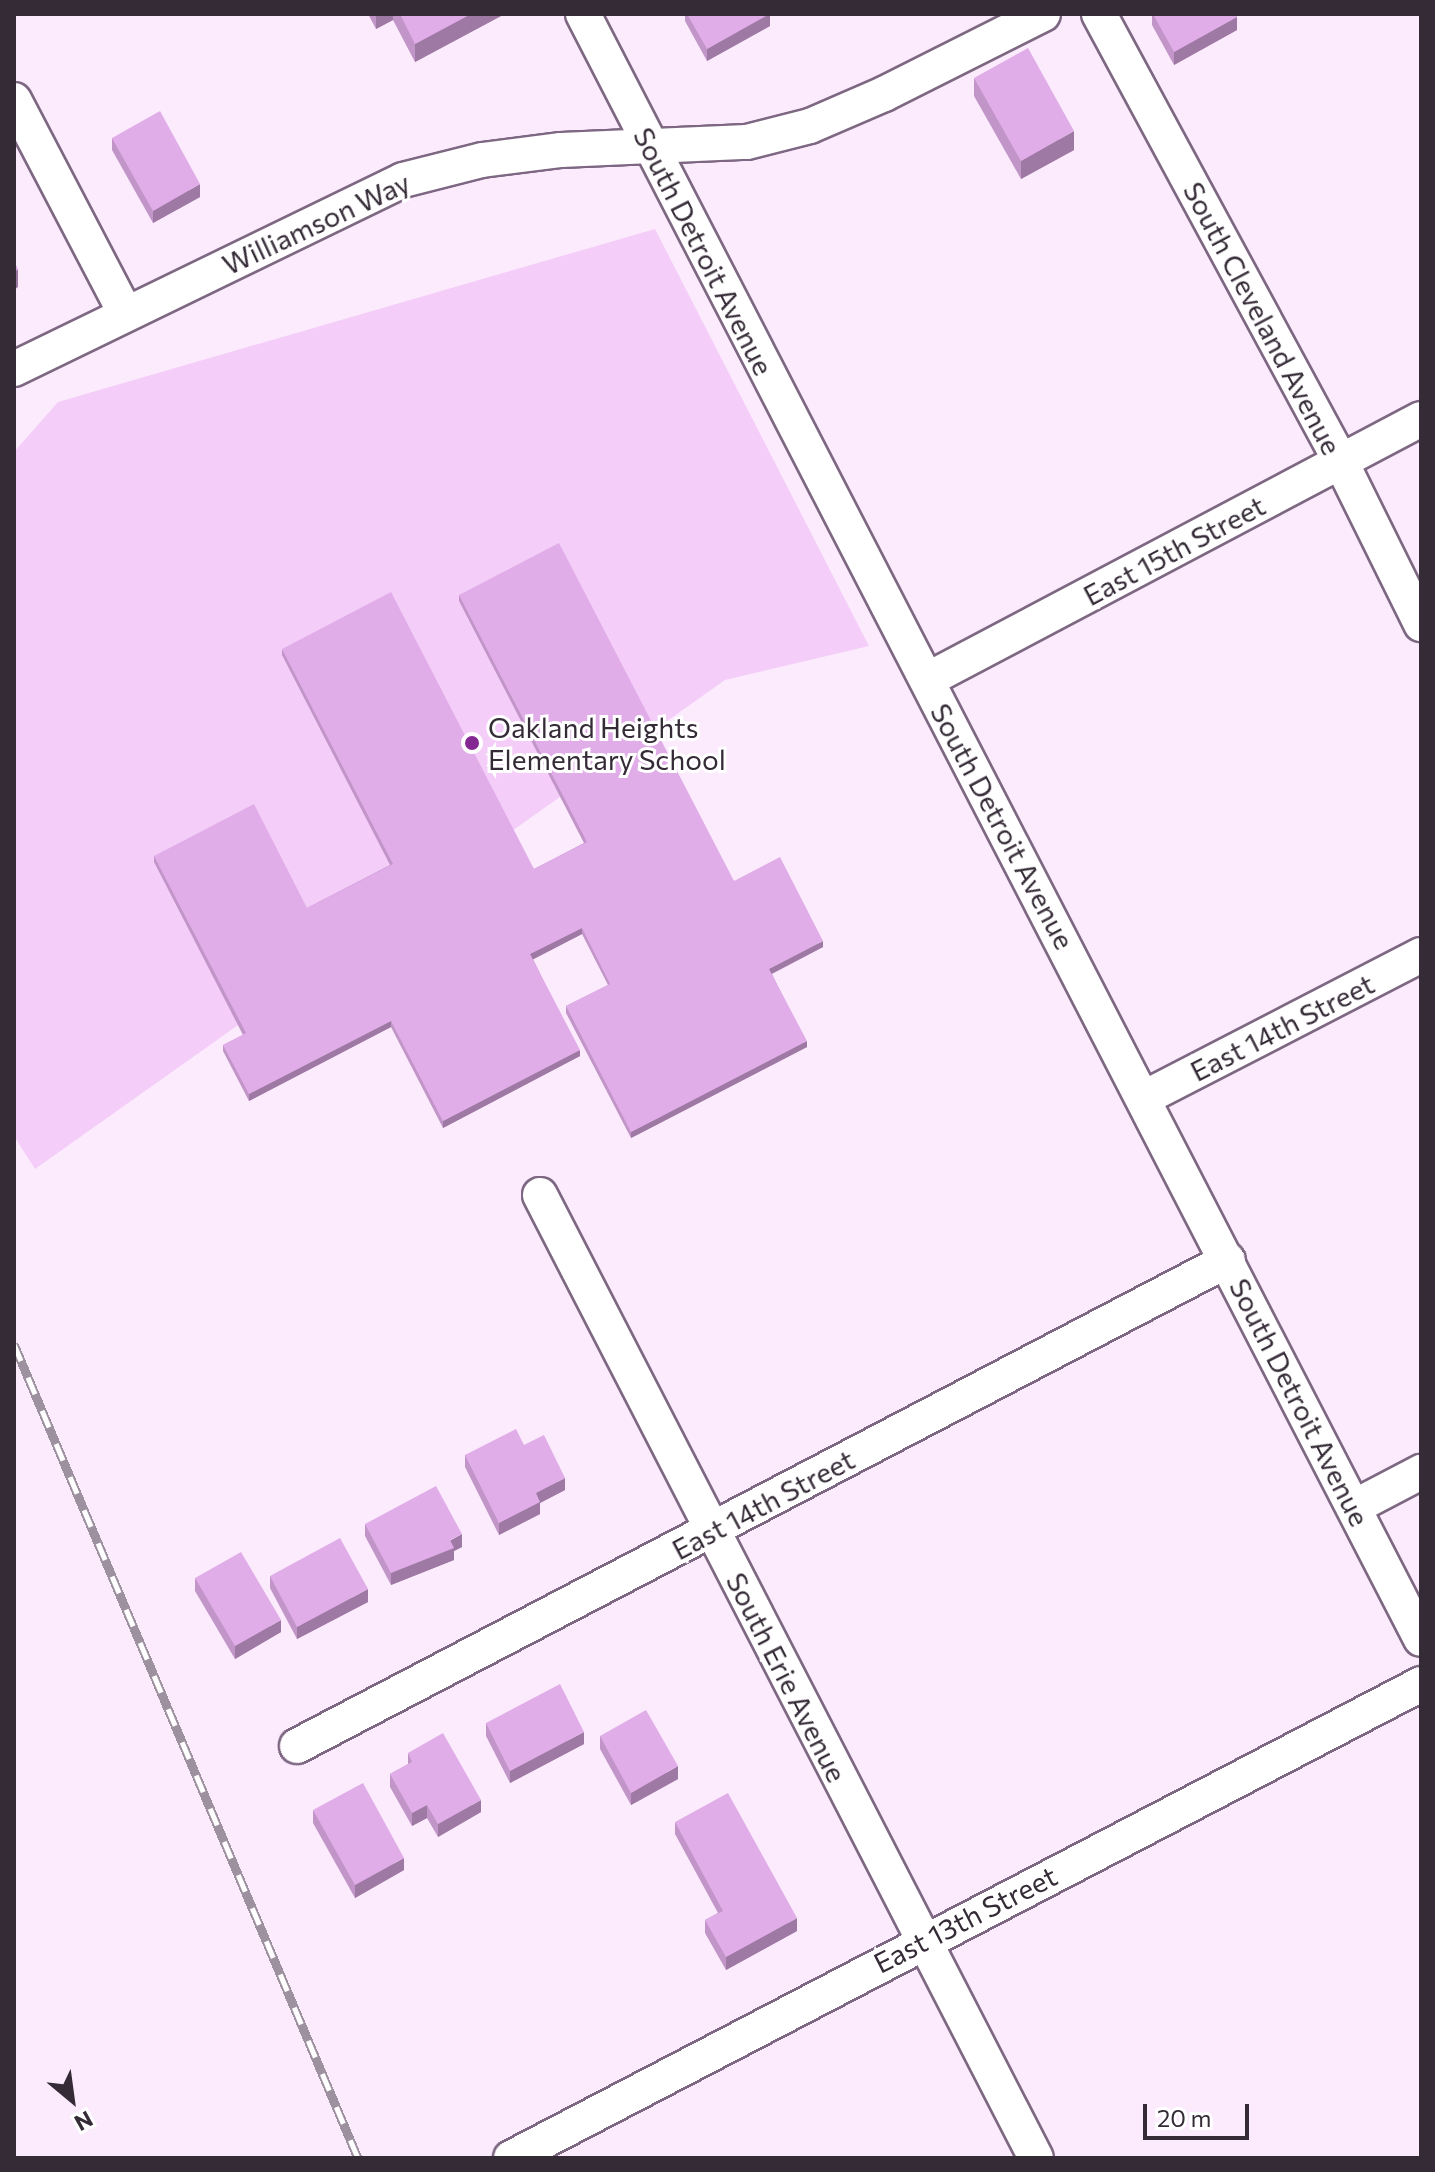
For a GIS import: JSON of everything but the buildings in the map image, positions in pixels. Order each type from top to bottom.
[{"type":"street","name":"South Detroit Avenue","points":[[583,14],[1421,1639]]},
{"type":"street","name":"Williamson Way","points":[[14,369],[125,312],[403,180],[498,158],[747,142],[810,126],[1043,14]]},
{"type":"street","name":"South Cleveland Avenue","points":[[1099,14],[1341,462],[1421,624]]},
{"type":"street","points":[[14,100],[125,312]]},
{"type":"street","name":"East 15th Street","points":[[927,680],[1421,419]]},
{"type":"street","name":"East 14th Street","points":[[1144,1098],[1421,955]]},
{"type":"street","name":"South Erie Avenue","points":[[540,1195],[1036,2158]]},
{"type":"street","name":"East 14th Street","points":[[297,1746],[1228,1260]]},
{"type":"street","points":[[1354,1507],[1421,1472]]},
{"type":"street","name":"East 13th Street","points":[[511,2158],[923,1940],[1421,1684]]},
{"type":"shaded area","points":[[655,229],[869,646],[725,680],[35,1169],[14,1136],[14,452],[58,402]]},
{"type":"railway","points":[[14,1344],[358,2158]]},
{"type":"place","name":"Oakland Heights Elementary School","points":[[472,743]]}]
